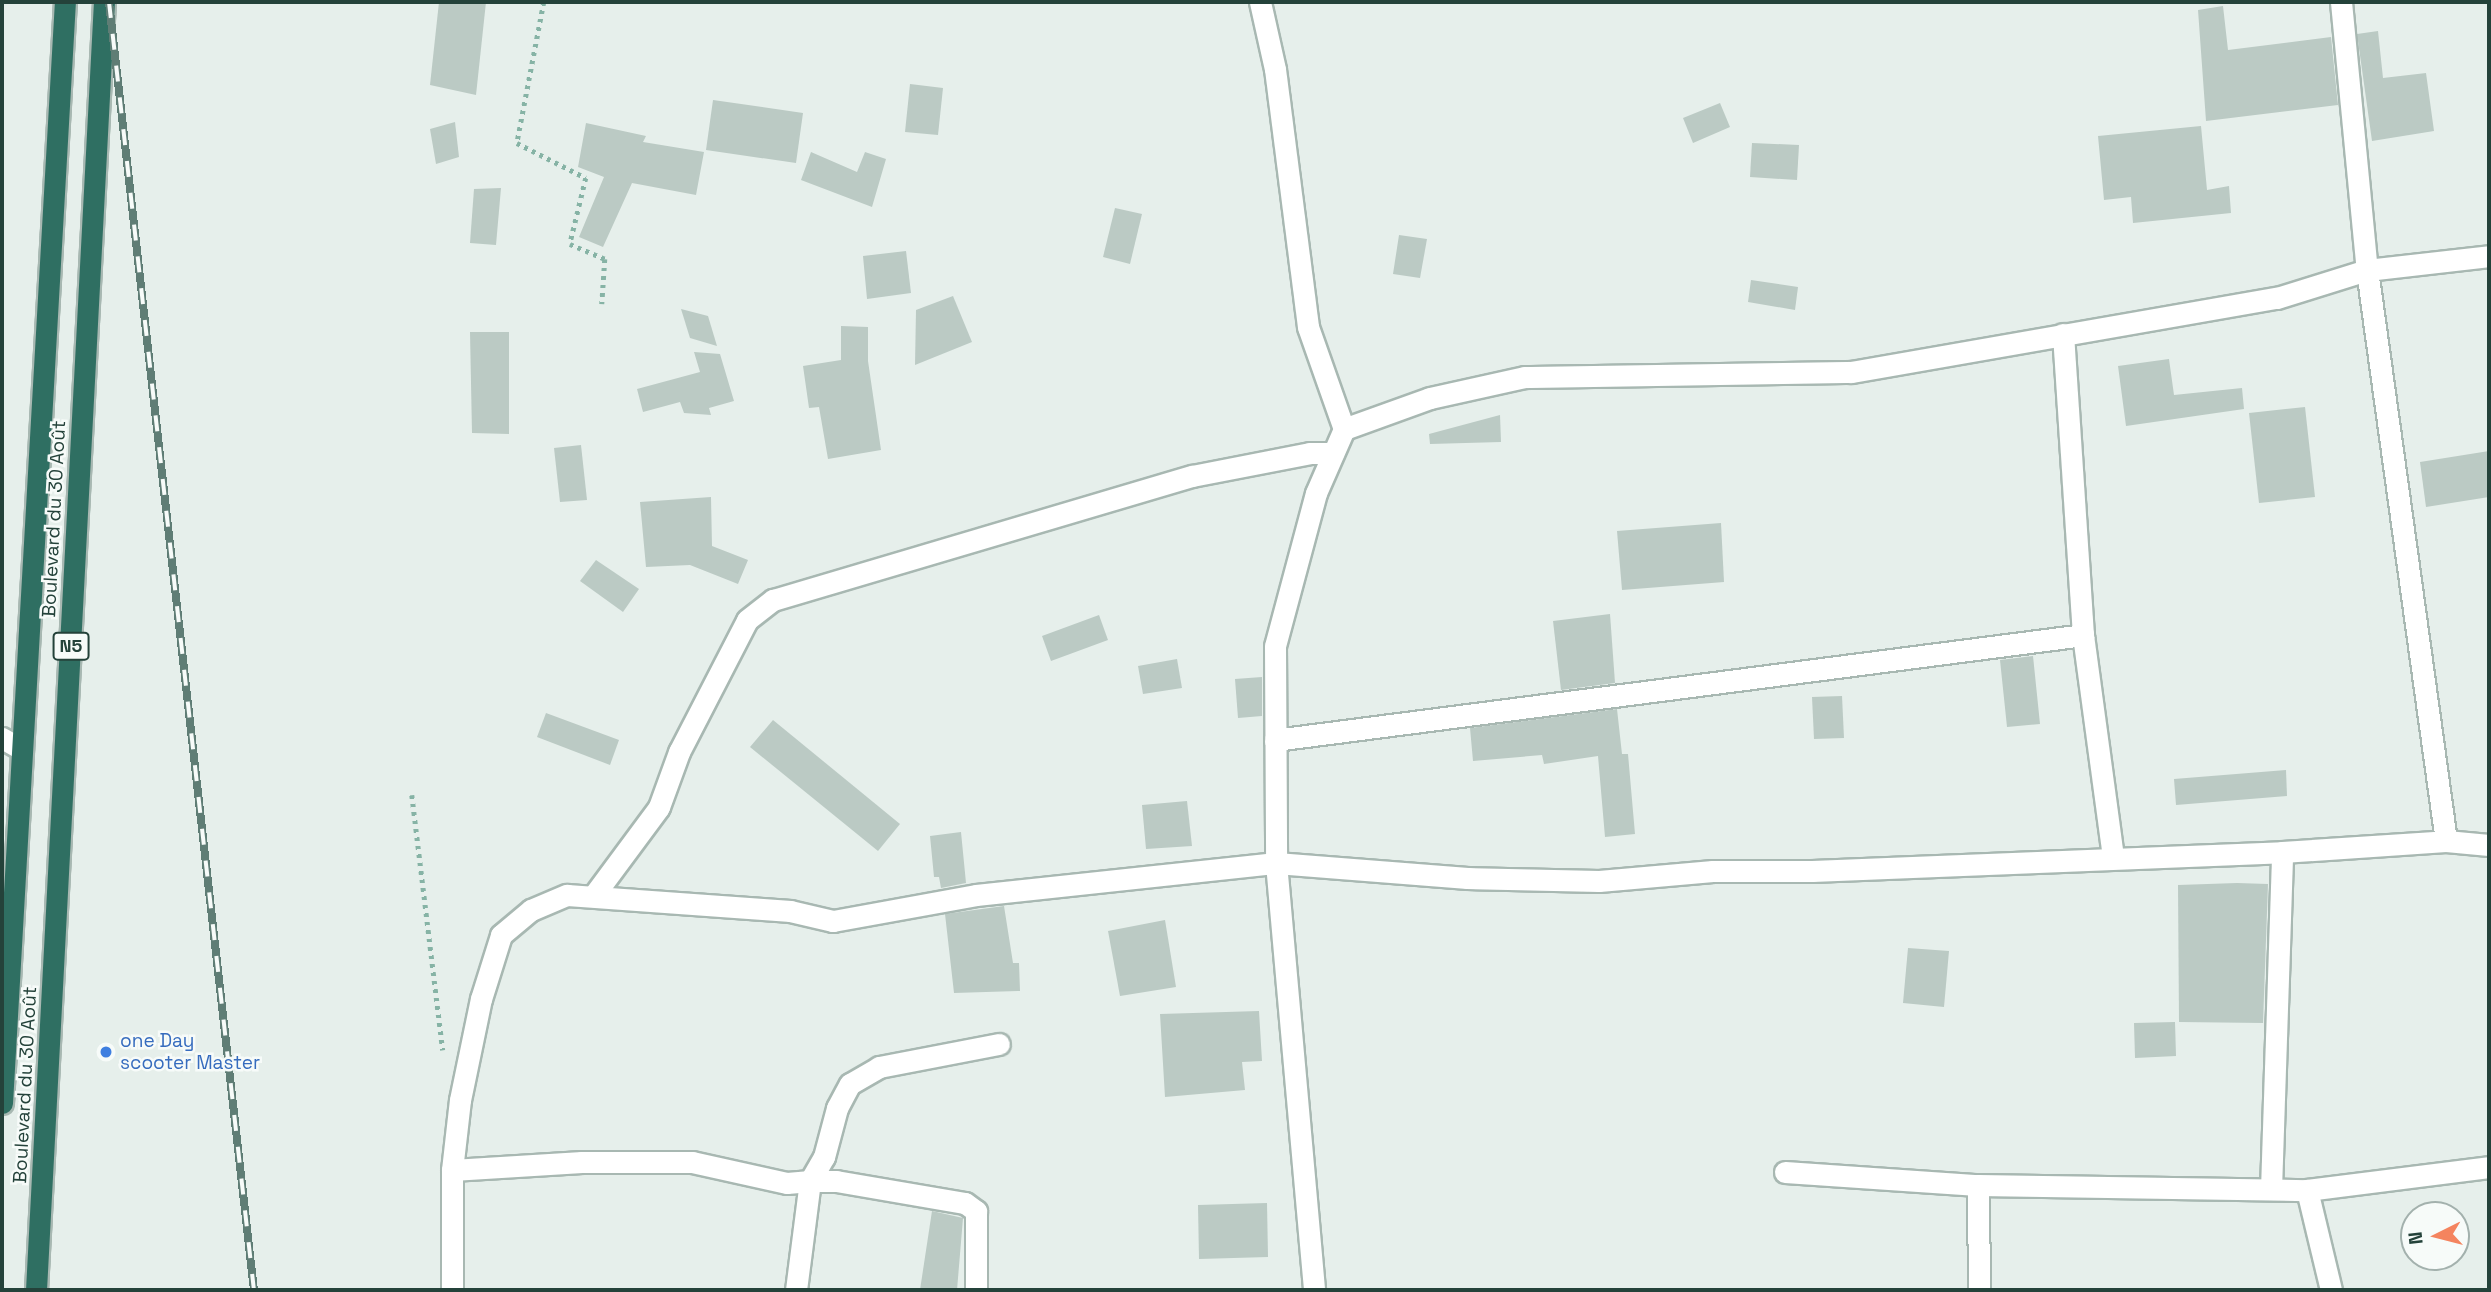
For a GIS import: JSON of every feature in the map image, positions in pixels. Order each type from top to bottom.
[{"type":"highway","name":"Boulevard du 30 Août","points":[[2,1103],[10,743],[65,2]]},
{"type":"highway","name":"Boulevard du 30 Août","points":[[36,1290],[104,2]]},
{"type":"street","points":[[1260,2],[1275,69],[1308,327],[1344,429],[1316,493],[1275,646],[1276,863],[1314,1290]]},
{"type":"street","points":[[2341,2],[2367,270],[2446,841]]},
{"type":"street","points":[[1344,429],[1430,398],[1525,377],[1851,372],[2277,298],[2367,270],[2489,256]]},
{"type":"street","points":[[2063,334],[2083,635],[2113,858]]},
{"type":"street","points":[[594,895],[659,807],[679,752],[747,620],[773,600],[865,569],[1017,531],[1192,476],[1310,453],[1333,453]]},
{"type":"street","points":[[1275,740],[2083,635]]},
{"type":"street","points":[[452,1290],[452,1170],[460,1100],[481,999],[501,935],[531,909],[567,895],[790,911],[833,921],[976,895],[1276,863],[1467,878],[1599,881],[1713,871],[2282,852],[2446,841],[2489,845]]},
{"type":"street","points":[[2271,1189],[2282,852]]},
{"type":"street","points":[[796,1290],[810,1181],[824,1157],[837,1108],[850,1084],[879,1067],[999,1044]]},
{"type":"street","points":[[452,1170],[582,1162],[692,1162],[787,1183],[836,1181],[965,1203],[976,1212],[979,1224],[976,1290]]},
{"type":"street","points":[[1785,1172],[1978,1185],[2307,1190],[2489,1167]]},
{"type":"street","points":[[1978,1185],[1979,1290]]},
{"type":"street","points":[[2307,1190],[2331,1290]]},
{"type":"path","points":[[544,2],[517,142],[586,178],[570,244],[605,259],[602,304]]},
{"type":"path","points":[[412,795],[443,1054]]},
{"type":"building","points":[[439,2],[486,2],[476,95],[430,85]]},
{"type":"building","points":[[2223,6],[2228,50],[2331,37],[2338,105],[2206,121],[2198,10]]},
{"type":"building","points":[[2378,31],[2383,78],[2426,73],[2434,131],[2372,141],[2357,34]]},
{"type":"building","points":[[910,84],[943,88],[938,135],[905,132]]},
{"type":"building","points":[[713,100],[803,113],[796,163],[706,150]]},
{"type":"building","points":[[1720,103],[1730,127],[1693,143],[1683,118]]},
{"type":"building","points":[[455,122],[459,157],[436,164],[430,129]]},
{"type":"building","points":[[586,123],[646,136],[643,142],[704,152],[696,195],[632,183],[603,247],[579,237],[604,177],[578,167]]},
{"type":"building","points":[[2201,126],[2207,190],[2229,186],[2231,213],[2133,223],[2131,197],[2104,200],[2098,136]]},
{"type":"building","points":[[1752,143],[1799,145],[1797,180],[1750,177]]},
{"type":"building","points":[[811,152],[857,172],[865,152],[886,159],[872,207],[801,180]]},
{"type":"building","points":[[501,188],[496,245],[470,243],[474,189]]},
{"type":"building","points":[[1115,208],[1142,214],[1130,264],[1103,257]]},
{"type":"building","points":[[1399,235],[1427,239],[1420,278],[1393,274]]},
{"type":"building","points":[[906,251],[911,293],[867,299],[863,256]]},
{"type":"building","points":[[1751,280],[1798,287],[1795,310],[1748,302]]},
{"type":"building","points":[[953,296],[972,342],[915,365],[916,310]]},
{"type":"building","points":[[681,309],[708,316],[717,346],[690,338]]},
{"type":"building","points":[[841,326],[868,327],[868,361],[881,450],[828,459],[819,407],[809,408],[803,366],[841,360]]},
{"type":"building","points":[[470,332],[509,332],[509,434],[472,433]]},
{"type":"building","points":[[694,352],[720,354],[734,401],[709,408],[711,415],[684,413],[680,402],[643,412],[637,389],[700,372]]},
{"type":"building","points":[[2169,359],[2174,395],[2242,388],[2244,409],[2126,426],[2118,366]]},
{"type":"building","points":[[2305,407],[2315,497],[2259,503],[2249,413]]},
{"type":"building","points":[[1500,415],[1501,442],[1430,444],[1429,434]]},
{"type":"building","points":[[581,445],[587,500],[560,502],[554,448]]},
{"type":"building","points":[[2489,451],[2489,497],[2426,507],[2420,462]]},
{"type":"building","points":[[711,497],[712,546],[748,560],[738,584],[690,565],[646,567],[640,502]]},
{"type":"building","points":[[1721,523],[1724,582],[1622,590],[1617,531]]},
{"type":"building","points":[[596,560],[639,589],[623,612],[580,581]]},
{"type":"building","points":[[1610,614],[1615,683],[1561,690],[1553,621]]},
{"type":"building","points":[[1099,615],[1108,640],[1051,661],[1042,636]]},
{"type":"building","points":[[2033,656],[2040,724],[2007,727],[2000,660]]},
{"type":"building","points":[[1177,659],[1182,688],[1143,694],[1138,666]]},
{"type":"building","points":[[1262,677],[1262,716],[1238,718],[1235,679]]},
{"type":"building","points":[[1842,696],[1844,738],[1814,739],[1812,697]]},
{"type":"building","points":[[1617,709],[1622,754],[1628,754],[1635,834],[1605,837],[1598,756],[1544,764],[1542,755],[1473,761],[1470,728]]},
{"type":"building","points":[[546,713],[619,740],[610,765],[537,737]]},
{"type":"building","points":[[773,720],[900,824],[878,851],[750,747]]},
{"type":"building","points":[[2286,770],[2287,796],[2176,805],[2174,779]]},
{"type":"building","points":[[1187,801],[1192,846],[1146,849],[1142,805]]},
{"type":"building","points":[[961,832],[966,883],[941,888],[939,877],[934,877],[930,836]]},
{"type":"building","points":[[2268,884],[2263,1023],[2179,1022],[2178,885]]},
{"type":"building","points":[[1004,906],[1013,963],[1019,963],[1020,991],[954,993],[945,914]]},
{"type":"building","points":[[1165,920],[1176,987],[1120,996],[1108,931]]},
{"type":"building","points":[[1908,948],[1949,951],[1944,1007],[1903,1003]]},
{"type":"building","points":[[1259,1011],[1262,1061],[1242,1062],[1245,1090],[1165,1097],[1160,1014]]},
{"type":"building","points":[[2175,1022],[2176,1056],[2135,1058],[2134,1023]]},
{"type":"building","points":[[1267,1203],[1268,1257],[1199,1259],[1198,1205]]},
{"type":"building","points":[[932,1211],[963,1218],[957,1290],[920,1290]]},
{"type":"railway","points":[[109,2],[254,1290]]},
{"type":"place","name":"one Day scooter Master","points":[[106,1052]]}]
